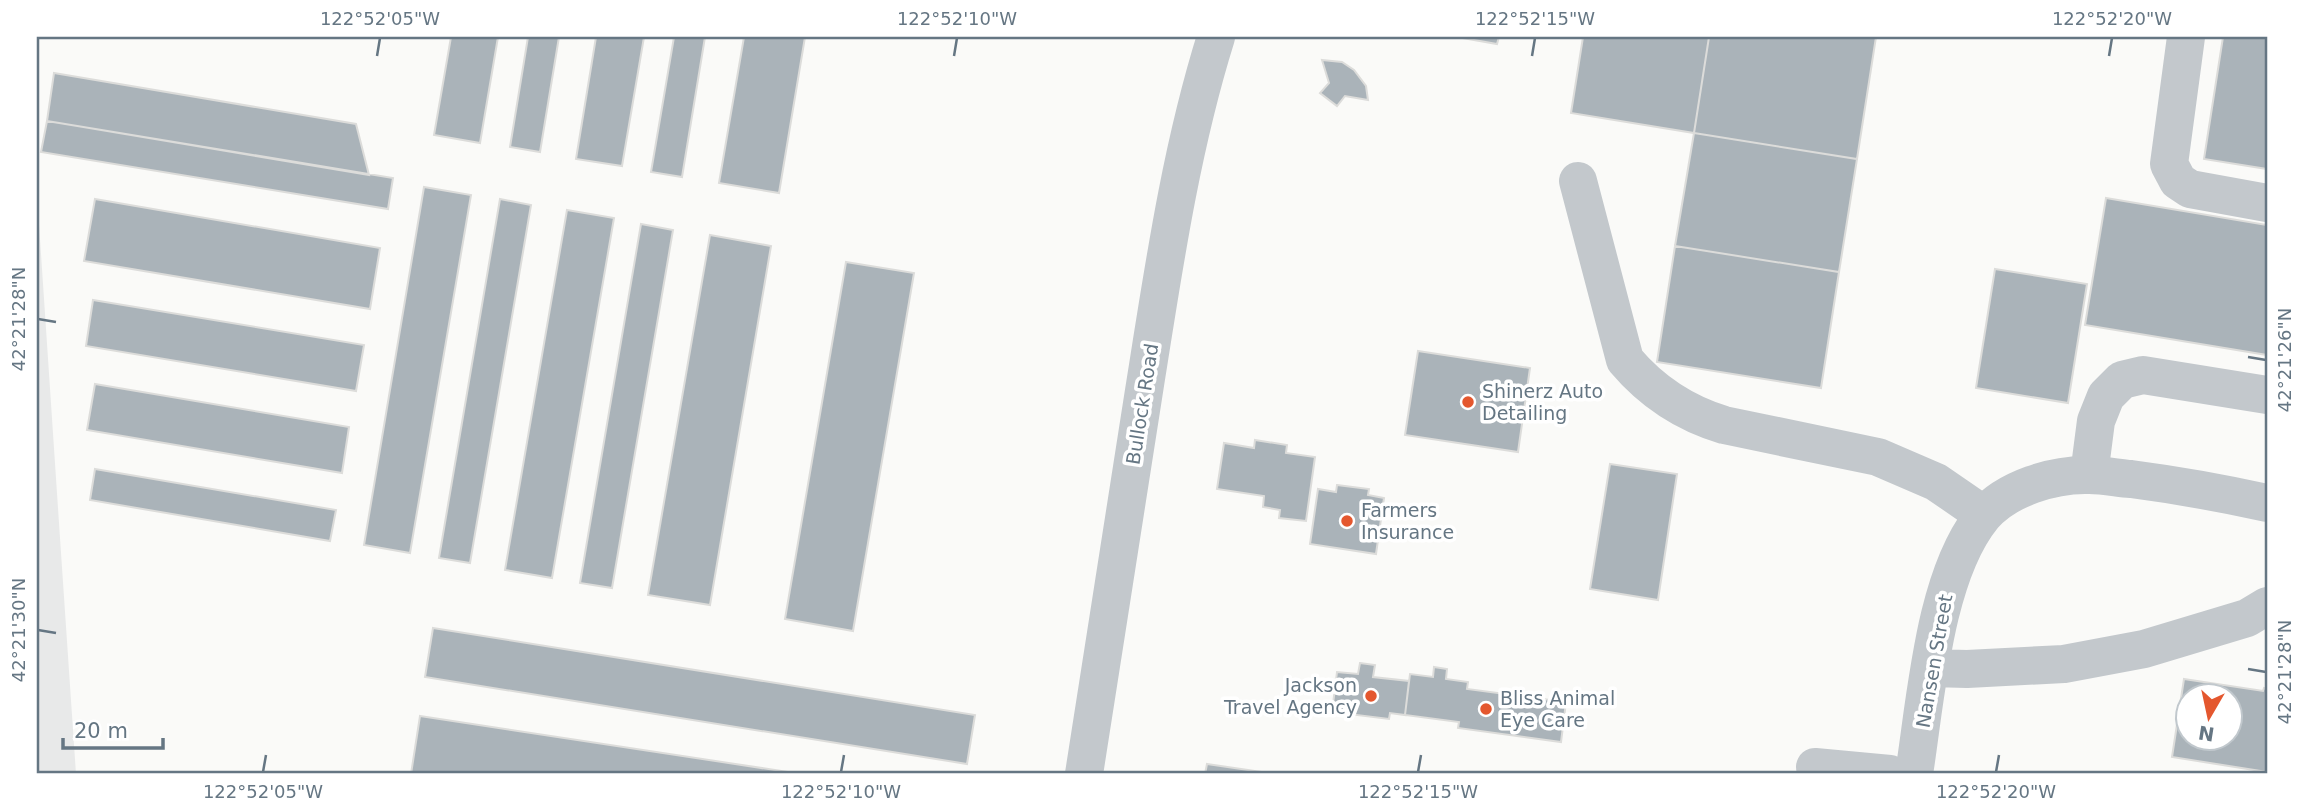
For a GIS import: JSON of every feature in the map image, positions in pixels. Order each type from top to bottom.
[{"type":"street","name":"Bullock Road","points":[[1084,774],[1165,260],[1182,168],[1216,37]]},
{"type":"street","points":[[2186,37],[2169,164],[2178,181],[2190,189],[2267,203]]},
{"type":"street","points":[[1578,181],[1625,360],[1640,378],[1662,397],[1707,420],[1724,425],[1878,457],[1936,482],[1984,515]]},
{"type":"street","points":[[2090,475],[2095,421],[2106,396],[2122,380],[2143,375],[2267,394]]},
{"type":"street","name":"Nansen Street","points":[[1914,774],[1948,584],[1961,550],[1984,515],[2001,500],[2021,489],[2055,479],[2090,475],[2185,486],[2267,503]]},
{"type":"street","points":[[1931,668],[2064,664],[2144,649],[2247,618],[2267,606]]},
{"type":"street","points":[[1815,768],[1890,774]]},
{"type":"shaded area","points":[[37,194],[60,538],[76,774],[37,774]]},
{"type":"building","points":[[451,37],[498,37],[480,143],[434,135]]},
{"type":"building","points":[[528,37],[559,37],[540,152],[510,147]]},
{"type":"building","points":[[596,37],[644,37],[622,166],[576,159]]},
{"type":"building","points":[[674,37],[705,37],[682,177],[651,172]]},
{"type":"building","points":[[744,37],[805,37],[779,193],[719,183]]},
{"type":"building","points":[[1457,37],[1499,37],[1497,44]]},
{"type":"building","points":[[1583,37],[1709,37],[1694,133],[1571,113]]},
{"type":"building","points":[[1709,37],[1876,37],[1857,159],[1694,133]]},
{"type":"building","points":[[2223,37],[2267,37],[2267,169],[2204,159]]},
{"type":"building","points":[[1322,60],[1342,62],[1354,70],[1366,86],[1368,100],[1345,96],[1337,106],[1320,93],[1329,83]]},
{"type":"building","points":[[54,73],[356,124],[369,175],[47,121]]},
{"type":"building","points":[[47,121],[393,178],[388,209],[41,152]]},
{"type":"building","points":[[1694,133],[1857,159],[1839,272],[1675,246]]},
{"type":"building","points":[[424,187],[471,195],[410,553],[364,545]]},
{"type":"building","points":[[2106,198],[2267,225],[2267,355],[2085,325]]},
{"type":"building","points":[[95,199],[380,248],[370,309],[84,261]]},
{"type":"building","points":[[500,199],[531,205],[470,563],[439,558]]},
{"type":"building","points":[[567,210],[614,218],[552,578],[505,570]]},
{"type":"building","points":[[641,224],[673,230],[612,588],[580,583]]},
{"type":"building","points":[[710,235],[771,246],[710,605],[648,595]]},
{"type":"building","points":[[1675,246],[1839,272],[1821,388],[1657,362]]},
{"type":"building","points":[[846,262],[914,273],[853,631],[785,619]]},
{"type":"building","points":[[1995,269],[2087,284],[2068,403],[1976,388]]},
{"type":"building","points":[[93,300],[364,345],[356,391],[86,346]]},
{"type":"building","name":"Shinerz Auto Detailing","points":[[1418,351],[1530,368],[1518,452],[1405,435]]},
{"type":"building","points":[[95,384],[349,427],[342,473],[87,430]]},
{"type":"building","points":[[1255,440],[1287,445],[1286,453],[1315,457],[1306,521],[1279,518],[1280,510],[1263,507],[1264,496],[1217,489],[1224,443],[1254,448]]},
{"type":"building","points":[[1610,464],[1677,474],[1658,600],[1590,589]]},
{"type":"building","points":[[95,469],[336,510],[330,541],[90,500]]},
{"type":"building","name":"Farmers Insurance","points":[[1337,485],[1369,489],[1368,495],[1384,498],[1376,554],[1310,544],[1318,489],[1336,492]]},
{"type":"building","points":[[433,628],[975,715],[967,764],[425,677]]},
{"type":"building","name":"Jackson Travel Agency","points":[[1360,663],[1375,665],[1373,677],[1409,681],[1405,715],[1390,713],[1389,719],[1332,712],[1337,672],[1358,674]]},
{"type":"building","name":"Bliss Animal Eye Care","points":[[1434,667],[1447,669],[1446,679],[1468,682],[1467,689],[1566,702],[1561,742],[1458,728],[1459,722],[1405,715],[1410,674],[1433,677]]},
{"type":"building","points":[[2244,688],[2263,691],[2264,688],[2267,689],[2267,772],[2172,757],[2174,744],[2174,752],[2244,752]]},
{"type":"building","points":[[420,716],[801,774],[411,774]]},
{"type":"building","points":[[1207,764],[1276,774],[1205,774]]},
{"type":"place","name":"Shinerz Auto Detailing","points":[[1468,402]]},
{"type":"place","name":"Farmers Insurance","points":[[1347,521]]},
{"type":"place","name":"Jackson Travel Agency","points":[[1371,696]]},
{"type":"place","name":"Bliss Animal Eye Care","points":[[1486,709]]}]
